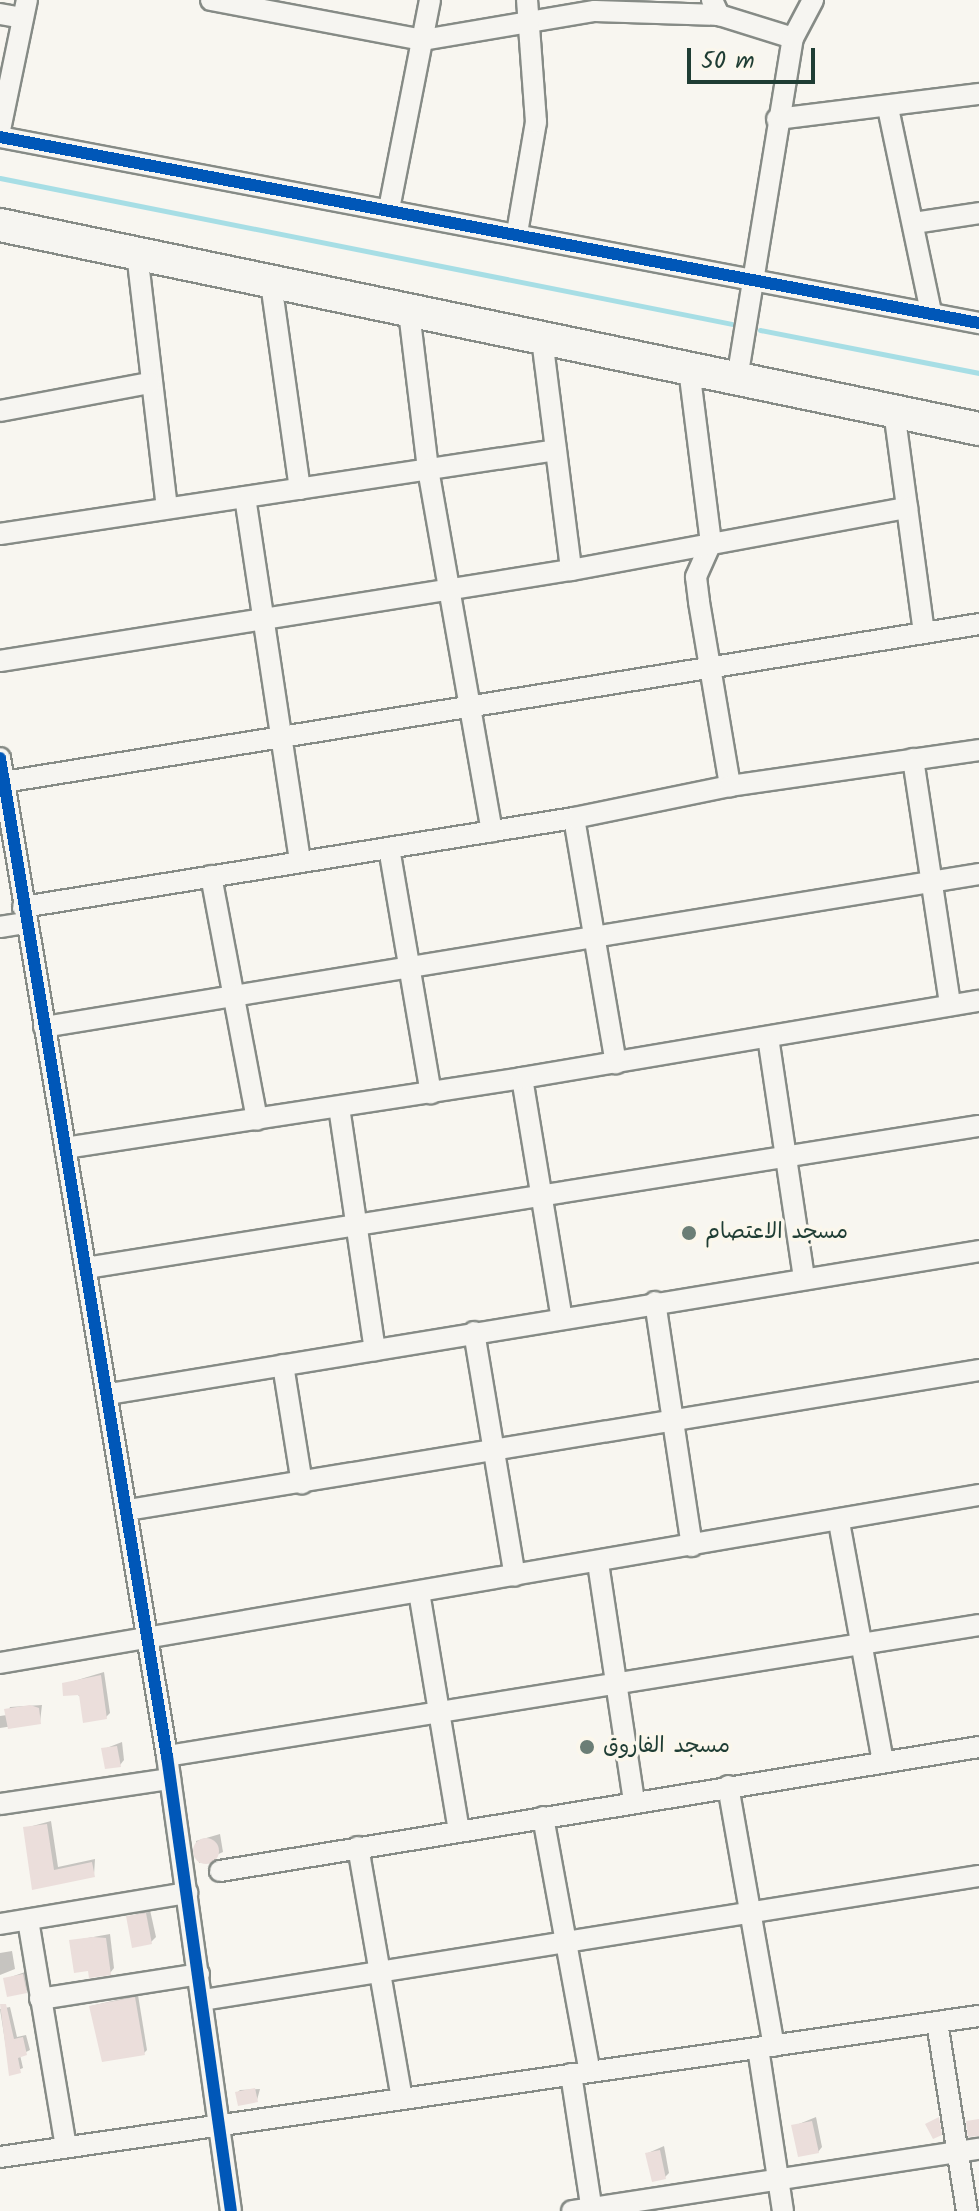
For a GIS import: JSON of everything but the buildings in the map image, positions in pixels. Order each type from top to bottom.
[{"type":"main road","points":[[0,225],[979,429]]},
{"type":"street","points":[[211,0],[423,40],[528,10],[716,7],[793,38]]},
{"type":"street","points":[[389,209],[430,0]]},
{"type":"street","points":[[737,379],[777,119],[793,38],[815,0]]},
{"type":"street","points":[[0,14],[25,9],[0,130]]},
{"type":"street","points":[[517,233],[536,122],[528,10]]},
{"type":"street","points":[[777,119],[888,108],[979,94]]},
{"type":"street","points":[[888,108],[931,312]]},
{"type":"street","points":[[0,137],[755,277],[979,323]]},
{"type":"street","points":[[914,223],[979,213]]},
{"type":"street","points":[[137,253],[149,383],[167,508]]},
{"type":"street","points":[[271,283],[300,489]]},
{"type":"street","points":[[409,312],[428,469],[492,831]]},
{"type":"street","points":[[542,339],[571,570]]},
{"type":"street","points":[[689,369],[711,543],[696,577],[730,786]]},
{"type":"street","points":[[0,411],[149,383]]},
{"type":"street","points":[[894,411],[924,632]]},
{"type":"street","points":[[0,534],[556,450]]},
{"type":"street","points":[[245,497],[300,862]]},
{"type":"street","points":[[0,661],[571,570],[907,508]]},
{"type":"street","points":[[4,796],[283,736],[979,624]]},
{"type":"street","points":[[0,927],[24,915],[211,876],[574,818],[730,786],[979,750]]},
{"type":"street","points":[[0,758],[24,915],[128,1510],[203,2000],[231,2211]]},
{"type":"street","points":[[913,759],[950,1005]]},
{"type":"street","points":[[574,818],[616,1063]]},
{"type":"street","points":[[389,848],[431,1093]]},
{"type":"street","points":[[44,1027],[594,934],[979,874]]},
{"type":"street","points":[[211,876],[257,1120]]},
{"type":"street","points":[[65,1148],[431,1093],[979,1001]]},
{"type":"street","points":[[768,1037],[804,1278]]},
{"type":"street","points":[[522,1078],[562,1319]]},
{"type":"street","points":[[339,1107],[375,1350]]},
{"type":"street","points":[[86,1268],[542,1199],[979,1126]]},
{"type":"street","points":[[109,1394],[979,1251]]},
{"type":"street","points":[[655,1302],[692,1546]]},
{"type":"street","points":[[474,1332],[515,1576]]},
{"type":"street","points":[[283,1365],[302,1483]]},
{"type":"street","points":[[128,1510],[979,1370]]},
{"type":"street","points":[[0,1663],[839,1522],[979,1495]]},
{"type":"street","points":[[839,1522],[883,1761]]},
{"type":"street","points":[[598,1563],[634,1802]]},
{"type":"street","points":[[419,1592],[459,1830]]},
{"type":"street","points":[[167,1756],[979,1625]]},
{"type":"street","points":[[220,1871],[979,1747]]},
{"type":"street","points":[[0,1804],[170,1779]]},
{"type":"street","points":[[728,1786],[753,1912],[783,2211]]},
{"type":"street","points":[[543,1817],[567,1942],[580,2073],[585,2210],[979,2149]]},
{"type":"street","points":[[358,1847],[402,2098]]},
{"type":"street","points":[[203,2000],[380,1969],[979,1876]]},
{"type":"street","points":[[0,1924],[187,1893]]},
{"type":"street","points":[[28,1920],[66,2147]]},
{"type":"street","points":[[40,1999],[199,1974]]},
{"type":"street","points":[[0,2157],[979,2016]]},
{"type":"street","points":[[937,2022],[967,2211]]},
{"type":"waterway","points":[[0,178],[732,324]]},
{"type":"waterway","points":[[760,330],[979,373]]},
{"type":"cycle path","points":[[0,137],[979,323]]},
{"type":"cycle path","points":[[0,758],[167,1756],[231,2211]]},
{"type":"place","name":"مسجد الاعتصام","points":[[689,1233]]},
{"type":"place","name":"مسجد الفاروق","points":[[587,1747]]}]
